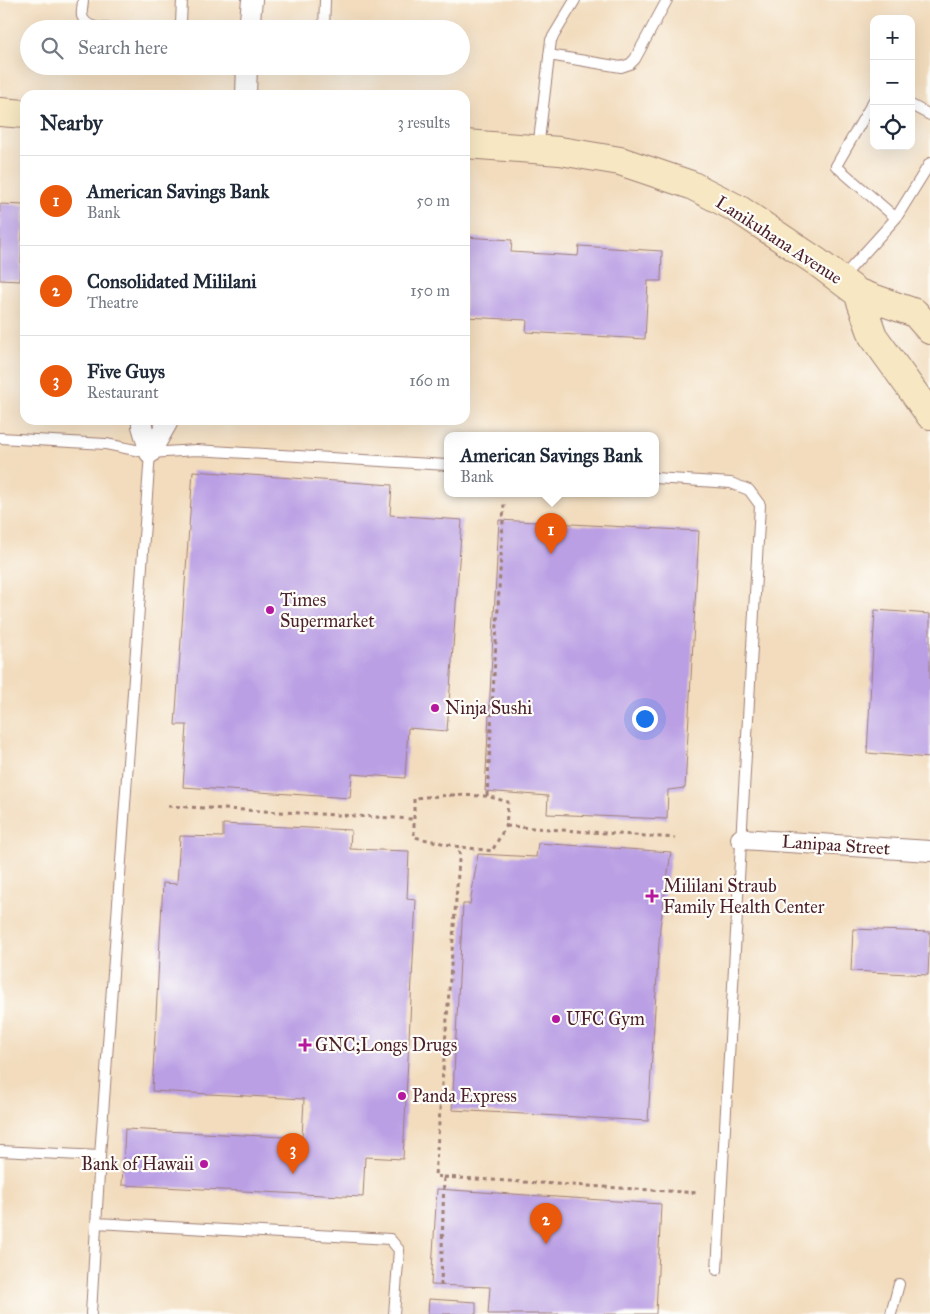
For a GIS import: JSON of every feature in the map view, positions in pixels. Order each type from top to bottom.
[{"type":"main road","points":[[0,112],[20,114]]},
{"type":"main road","name":"Lanikuhana Avenue","points":[[470,144],[560,151],[620,161],[691,185],[738,209],[849,286],[915,313],[930,330]]},
{"type":"main road","name":"Lanikuhana Avenue","points":[[849,286],[873,336],[930,415]]},
{"type":"street","points":[[251,20],[252,0]]},
{"type":"street","points":[[246,75],[246,90]]},
{"type":"street","points":[[142,425],[150,453]]},
{"type":"street","points":[[150,453],[166,425]]},
{"type":"street","name":"Lanipaa Street","points":[[742,839],[930,851]]},
{"type":"lane","points":[[83,0],[82,16],[84,20]]},
{"type":"lane","points":[[181,20],[182,0]]},
{"type":"lane","points":[[324,20],[325,0]]},
{"type":"lane","points":[[538,150],[551,40],[575,0]]},
{"type":"lane","points":[[549,56],[621,66],[630,64],[636,59],[667,0]]},
{"type":"lane","points":[[871,105],[836,166],[896,218]]},
{"type":"lane","points":[[915,107],[930,115]]},
{"type":"lane","points":[[849,286],[896,218],[930,163]]},
{"type":"lane","points":[[0,438],[106,444],[150,453],[196,450],[444,465]]},
{"type":"lane","points":[[91,1314],[100,1156],[150,453]]},
{"type":"lane","points":[[659,478],[731,483],[749,490],[760,505],[717,1270]]},
{"type":"lane","points":[[0,1151],[100,1156]]},
{"type":"lane","points":[[96,1223],[390,1239],[399,1250],[394,1314]]},
{"type":"lane","points":[[891,1314],[899,1284]]},
{"type":"path","points":[[487,796],[504,504]]},
{"type":"path","points":[[451,795],[487,796],[508,802],[506,826],[492,851],[460,847],[414,837],[414,798],[451,795]]},
{"type":"path","points":[[168,806],[413,819]]},
{"type":"path","points":[[506,826],[675,838]]},
{"type":"path","points":[[460,847],[435,1176],[698,1193]]},
{"type":"path","points":[[441,1286],[444,1177]]},
{"type":"building","points":[[0,204],[20,205],[20,281],[0,280]]},
{"type":"building","points":[[470,237],[512,240],[511,252],[578,256],[579,246],[662,251],[661,281],[648,281],[645,339],[526,332],[527,320],[470,317]]},
{"type":"building","points":[[193,471],[392,485],[390,515],[462,520],[447,731],[408,728],[405,778],[352,774],[350,798],[183,787],[187,725],[175,725]]},
{"type":"building","points":[[499,520],[699,531],[685,788],[668,790],[667,819],[547,814],[548,796],[485,791]]},
{"type":"building","points":[[875,610],[930,614],[930,758],[867,753]]},
{"type":"building","points":[[223,824],[351,830],[350,849],[409,851],[407,899],[416,900],[403,1159],[365,1157],[363,1197],[122,1185],[125,1129],[302,1138],[304,1099],[152,1091],[163,883],[177,884],[180,836],[223,837]]},
{"type":"building","name":"UFC Gym","points":[[538,843],[671,852],[660,927],[648,1121],[452,1110],[463,904],[470,904],[478,854],[536,857]]},
{"type":"building","points":[[853,929],[930,932],[928,975],[851,971]]},
{"type":"building","points":[[437,1189],[661,1204],[656,1314],[488,1314],[490,1287],[431,1285]]},
{"type":"building","points":[[429,1299],[476,1302],[476,1314],[428,1314]]},
{"type":"place","name":"American Savings Bank","points":[[551,554]]},
{"type":"place","name":"Times Supermarket","points":[[270,610]]},
{"type":"place","name":"Ninja Sushi","points":[[435,708]]},
{"type":"place","name":"Mililani Straub Family Health Center","points":[[652,896]]},
{"type":"place","name":"UFC Gym","points":[[556,1019]]},
{"type":"place","name":"GNC;Longs Drugs","points":[[305,1045]]},
{"type":"place","name":"Panda Express","points":[[402,1096]]},
{"type":"place","name":"Bank of Hawaii","points":[[204,1164]]},
{"type":"place","name":"Five Guys","points":[[293,1174]]},
{"type":"place","name":"Consolidated Mililani","points":[[546,1244]]}]
